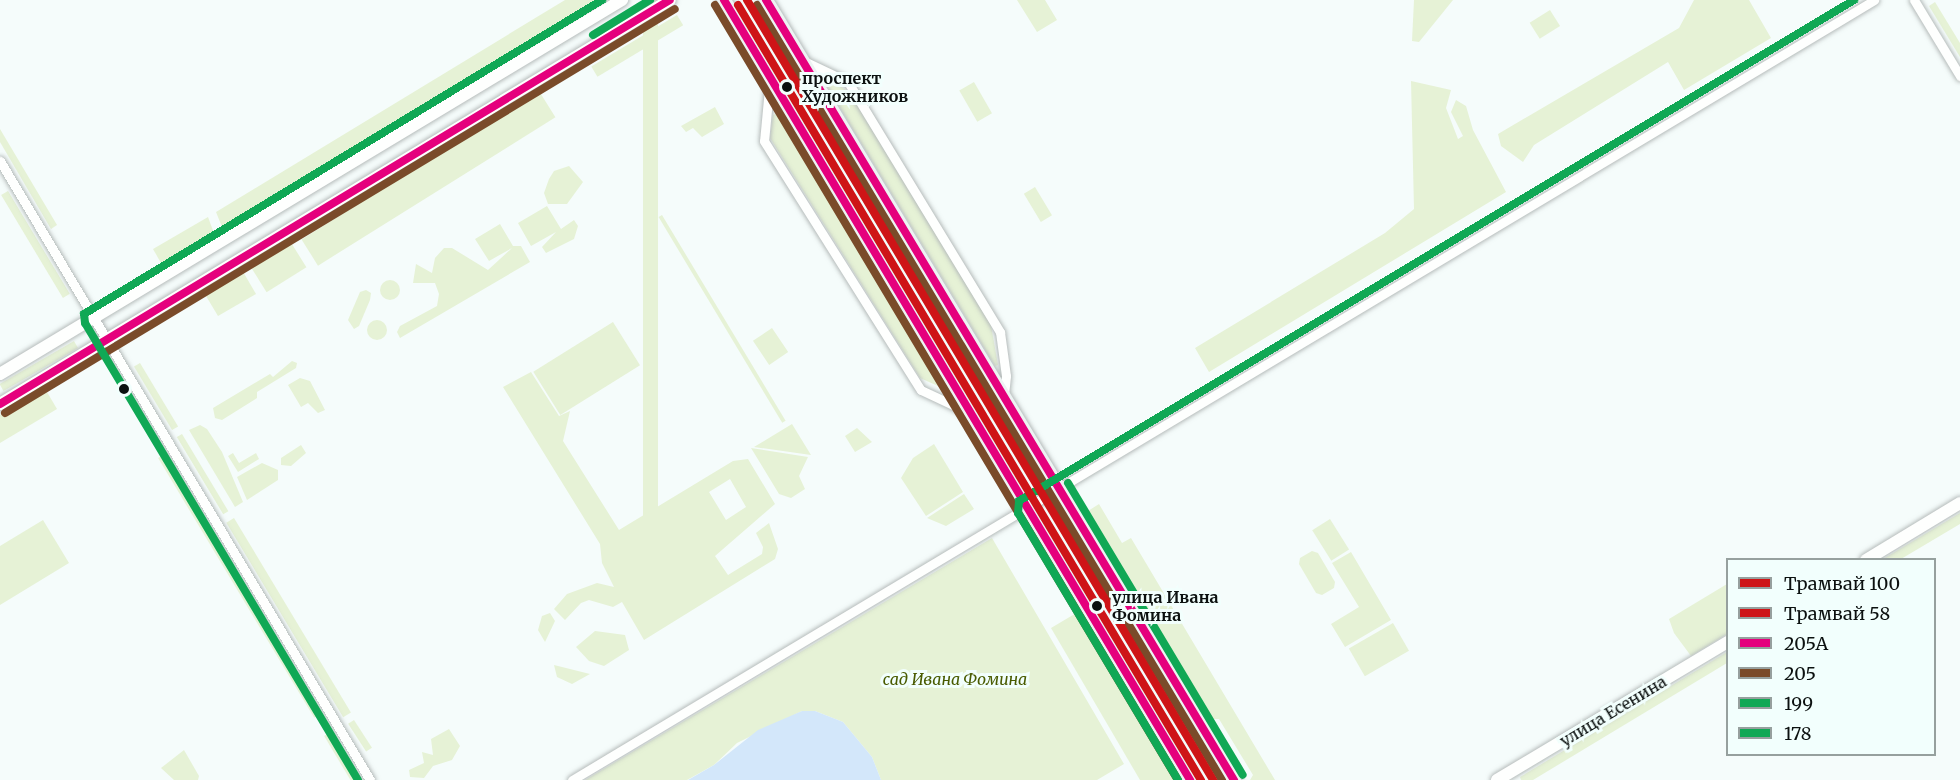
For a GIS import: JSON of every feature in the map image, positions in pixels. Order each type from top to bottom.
[{"type":"main road","points":[[724,0],[1190,780]]},
{"type":"main road","points":[[766,0],[1234,780]]},
{"type":"street","points":[[0,374],[622,0]]},
{"type":"street","points":[[0,404],[670,0]]},
{"type":"street","points":[[572,780],[1874,0]]},
{"type":"street","points":[[1914,0],[1960,76]]},
{"type":"street","points":[[802,60],[848,82],[1000,332],[1006,376],[1004,396]]},
{"type":"street","points":[[770,78],[764,141],[921,390],[970,413]]},
{"type":"street","points":[[0,161],[370,780]]},
{"type":"street","points":[[1869,558],[1960,503]]},
{"type":"street","name":"улица Есенина","points":[[1497,780],[1726,643]]},
{"type":"green space","points":[[565,0],[601,0],[577,20],[224,232],[216,212]]},
{"type":"green space","points":[[643,0],[658,0],[658,607],[643,607]]},
{"type":"green space","points":[[1017,0],[1045,0],[1057,20],[1037,32]]},
{"type":"green space","points":[[1414,0],[1453,0],[1419,42],[1412,41]]},
{"type":"green space","points":[[1694,0],[1749,0],[1771,38],[1684,90],[1668,62],[1534,145],[1523,162],[1501,146],[1498,134],[1679,28]]},
{"type":"green space","points":[[1935,2],[1960,43],[1960,57],[1929,6]]},
{"type":"green space","points":[[1550,10],[1560,26],[1540,39],[1530,23]]},
{"type":"green space","points":[[677,15],[683,25],[597,77],[591,67]]},
{"type":"green space","points":[[830,79],[849,92],[991,325],[998,365],[995,366],[824,81]]},
{"type":"green space","points":[[1411,81],[1451,90],[1446,108],[1458,139],[1463,136],[1451,112],[1456,100],[1466,106],[1473,130],[1506,192],[1209,372],[1195,348],[1385,233],[1414,209]]},
{"type":"green space","points":[[974,82],[992,113],[977,122],[959,90]]},
{"type":"green space","points":[[539,91],[555,117],[318,266],[302,239]]},
{"type":"green space","points":[[715,107],[724,124],[702,137],[693,128],[686,132],[681,126]]},
{"type":"green space","points":[[778,113],[947,390],[920,378],[770,138],[773,115]]},
{"type":"green space","points":[[0,129],[57,225],[51,229],[0,142]]},
{"type":"green space","points":[[569,166],[583,182],[567,204],[548,204],[544,193],[549,179],[554,171]]},
{"type":"green space","points":[[1035,187],[1052,215],[1041,222],[1024,194]]},
{"type":"green space","points":[[8,191],[70,294],[63,298],[1,195]]},
{"type":"green space","points":[[547,206],[561,229],[574,220],[578,226],[574,239],[546,253],[542,247],[556,232],[531,246],[518,223]]},
{"type":"green space","points":[[662,215],[786,421],[782,423],[659,217]]},
{"type":"green space","points":[[208,217],[215,236],[161,263],[153,249]]},
{"type":"green space","points":[[500,224],[513,246],[521,246],[530,262],[400,338],[397,332],[400,326],[437,306],[439,294],[435,283],[413,283],[416,264],[432,273],[435,258],[444,248],[452,248],[488,270],[512,248],[489,261],[475,239]]},
{"type":"green space","points":[[290,241],[306,267],[267,292],[250,266]]},
{"type":"green space","points":[[242,270],[256,294],[218,316],[206,296]]},
{"type":"green space","points":[[390,280],[397,283],[400,290],[397,297],[390,300],[383,297],[380,290],[383,283]]},
{"type":"green space","points":[[366,290],[371,293],[370,300],[359,326],[354,329],[348,320],[360,292]]},
{"type":"green space","points":[[377,320],[384,323],[387,330],[384,337],[377,340],[370,337],[367,330],[370,323]]},
{"type":"green space","points":[[613,322],[640,365],[560,415],[533,372]]},
{"type":"green space","points":[[772,328],[788,352],[769,365],[753,341]]},
{"type":"green space","points":[[74,341],[78,348],[4,391],[0,384]]},
{"type":"green space","points":[[292,361],[297,363],[296,368],[257,392],[257,398],[222,420],[215,418],[213,408],[270,374],[273,377]]},
{"type":"green space","points":[[140,363],[178,426],[172,430],[134,367]]},
{"type":"green space","points":[[531,372],[559,416],[570,411],[563,441],[619,530],[733,461],[748,459],[775,504],[715,556],[728,575],[762,554],[763,547],[756,533],[769,523],[778,549],[775,559],[644,640],[622,602],[613,607],[589,600],[581,603],[565,620],[554,609],[567,594],[597,583],[614,587],[602,563],[600,544],[503,387]],"holes":[[[730,479],[746,507],[726,520],[709,492]]]},
{"type":"green space","points":[[300,378],[310,381],[325,410],[318,413],[308,403],[301,407],[288,385]]},
{"type":"green space","points":[[47,392],[57,409],[0,443],[0,415]]},
{"type":"green space","points":[[792,424],[811,455],[754,447]]},
{"type":"green space","points":[[200,425],[207,429],[222,452],[243,502],[235,507],[189,430]]},
{"type":"green space","points":[[857,428],[872,442],[855,452],[845,436]]},
{"type":"green space","points":[[182,434],[228,511],[223,514],[177,437]]},
{"type":"green space","points":[[934,444],[963,492],[926,516],[901,478],[913,458]]},
{"type":"green space","points":[[301,445],[306,453],[291,466],[281,465],[281,458]]},
{"type":"green space","points":[[751,448],[808,457],[799,476],[805,489],[791,498],[779,494]]},
{"type":"green space","points":[[233,453],[239,463],[256,453],[259,459],[238,472],[228,456]]},
{"type":"green space","points":[[165,454],[321,714],[314,718],[158,458]]},
{"type":"green space","points":[[262,463],[278,470],[278,480],[247,500],[237,477]]},
{"type":"green space","points":[[964,494],[974,509],[946,526],[927,518]]},
{"type":"green space","points":[[1099,504],[1122,543],[1131,538],[1275,780],[1250,780],[1253,775],[1219,719],[1212,719],[1088,511]]},
{"type":"green space","points":[[1960,513],[1960,524],[1903,558],[1885,558]]},
{"type":"green space","points":[[234,518],[351,713],[343,717],[226,523]]},
{"type":"green space","points":[[1330,519],[1349,550],[1331,561],[1312,530]]},
{"type":"green space","points":[[43,520],[69,563],[0,605],[0,546]]},
{"type":"green space","name":"сад Ивана Фомина","points":[[992,538],[1124,764],[1097,780],[881,780],[872,757],[843,722],[815,711],[802,711],[737,743],[714,765],[687,780],[585,780]]},
{"type":"green space","points":[[1312,551],[1318,553],[1335,582],[1334,588],[1322,595],[1316,593],[1299,564],[1300,558]]},
{"type":"green space","points":[[1351,552],[1391,620],[1345,647],[1331,624],[1359,607],[1332,563]]},
{"type":"green space","points":[[1726,585],[1726,635],[1691,656],[1674,633],[1669,619]]},
{"type":"green space","points":[[1078,612],[1179,780],[1140,780],[1051,628]]},
{"type":"green space","points":[[550,613],[555,621],[545,642],[538,630],[542,616]]},
{"type":"green space","points":[[1393,623],[1409,651],[1365,676],[1349,648]]},
{"type":"green space","points":[[595,631],[625,635],[629,650],[604,666],[589,661],[576,647]]},
{"type":"green space","points":[[1726,653],[1726,664],[1533,780],[1521,780],[1520,777]]},
{"type":"green space","points":[[554,665],[590,674],[572,684],[557,677]]},
{"type":"green space","points":[[354,720],[372,748],[366,751],[348,724]]},
{"type":"green space","points":[[449,729],[460,746],[452,760],[433,766],[424,778],[410,777],[409,770],[424,763],[422,752],[433,755],[431,739]]},
{"type":"green space","points":[[331,732],[360,780],[351,780],[324,736]]},
{"type":"green space","points":[[184,750],[199,776],[198,780],[174,780],[161,768]]},
{"type":"water","points":[[802,711],[815,711],[843,722],[872,757],[881,780],[688,780],[714,765],[758,730]]},
{"type":"tram line","name":"100","points":[[747,0],[1213,780]]},
{"type":"tram line","name":"58","points":[[738,5],[1201,780]]},
{"type":"transit line","name":"178","points":[[358,780],[85,323],[84,314],[602,0]]},
{"type":"transit line","name":"178","points":[[593,35],[650,0]]},
{"type":"transit line","name":"205А","points":[[0,404],[670,0]]},
{"type":"transit line","name":"205А","points":[[724,0],[1190,780]]},
{"type":"transit line","name":"205А","points":[[766,0],[1234,780]]},
{"type":"transit line","name":"199","points":[[1178,780],[1018,513],[1019,501],[1854,0]]},
{"type":"transit line","name":"205","points":[[715,5],[1178,780]]},
{"type":"transit line","name":"205","points":[[757,5],[1222,780]]},
{"type":"transit line","name":"205","points":[[5,413],[675,9]]},
{"type":"transit line","name":"199","points":[[1068,483],[1243,775]]},
{"type":"place","name":"проспект Художников","points":[[787,87]]},
{"type":"place","name":"улица Ивана Фомина","points":[[1097,606]]}]
